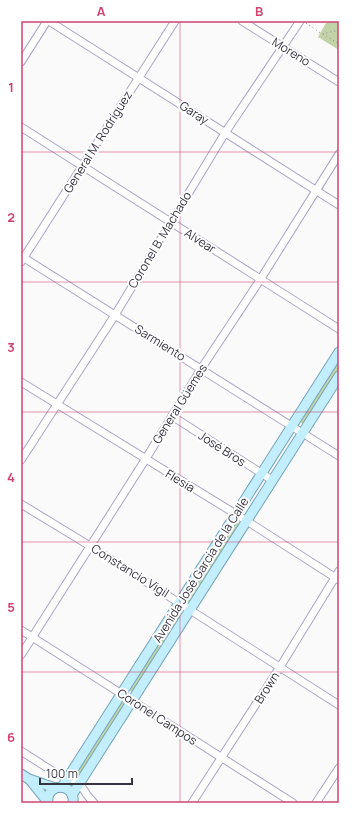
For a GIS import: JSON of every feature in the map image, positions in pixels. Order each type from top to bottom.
[{"type":"main road","name":"Avenida José García de la Calle","points":[[48,802],[48,795],[59,787],[68,777],[262,475],[339,352]]},
{"type":"main road","name":"Avenida José García de la Calle","points":[[74,800],[80,784],[132,700],[339,376]]},
{"type":"main road","points":[[25,776],[68,789],[74,800]]},
{"type":"main road","points":[[25,776],[48,802]]},
{"type":"street","points":[[21,62],[48,21]]},
{"type":"street","name":"Garay","points":[[48,21],[339,205]]},
{"type":"street","name":"General M. Rodríguez","points":[[22,259],[175,21]]},
{"type":"street","name":"Moreno","points":[[242,21],[339,82]]},
{"type":"street","name":"Coronel B. Machado","points":[[21,460],[115,315],[225,133],[301,21]]},
{"type":"street","name":"Alvear","points":[[21,127],[339,329]]},
{"type":"street","name":"General Güemes","points":[[21,655],[201,369],[260,280],[315,190],[339,154]]},
{"type":"street","name":"Sarmiento","points":[[22,259],[115,315],[339,456]]},
{"type":"street","name":"Flesia","points":[[21,382],[145,460],[338,576]]},
{"type":"street","name":"José Bros","points":[[172,416],[272,480]]},
{"type":"street","points":[[21,444],[28,449]]},
{"type":"street","name":"Constancio Vigil","points":[[21,504],[90,546],[339,705]]},
{"type":"street","name":"Brown","points":[[192,803],[338,576]]},
{"type":"street","name":"Coronel Campos","points":[[21,630],[293,803]]},
{"type":"street","points":[[21,751],[57,774],[68,777],[80,784],[86,795],[94,803]]},
{"type":"street","points":[[316,803],[339,768]]},
{"type":"path","points":[[301,21],[339,44]]},
{"type":"path","points":[[322,34],[339,30]]},
{"type":"green space","points":[[327,21],[339,21],[339,50],[318,37]]},
{"type":"green space","points":[[339,359],[339,370],[305,425],[300,422]]},
{"type":"green space","points":[[236,522],[241,525],[191,604],[187,601]]},
{"type":"green space","points":[[179,611],[184,614],[134,693],[129,690]]},
{"type":"green space","points":[[122,700],[127,704],[79,778],[74,775]]}]
